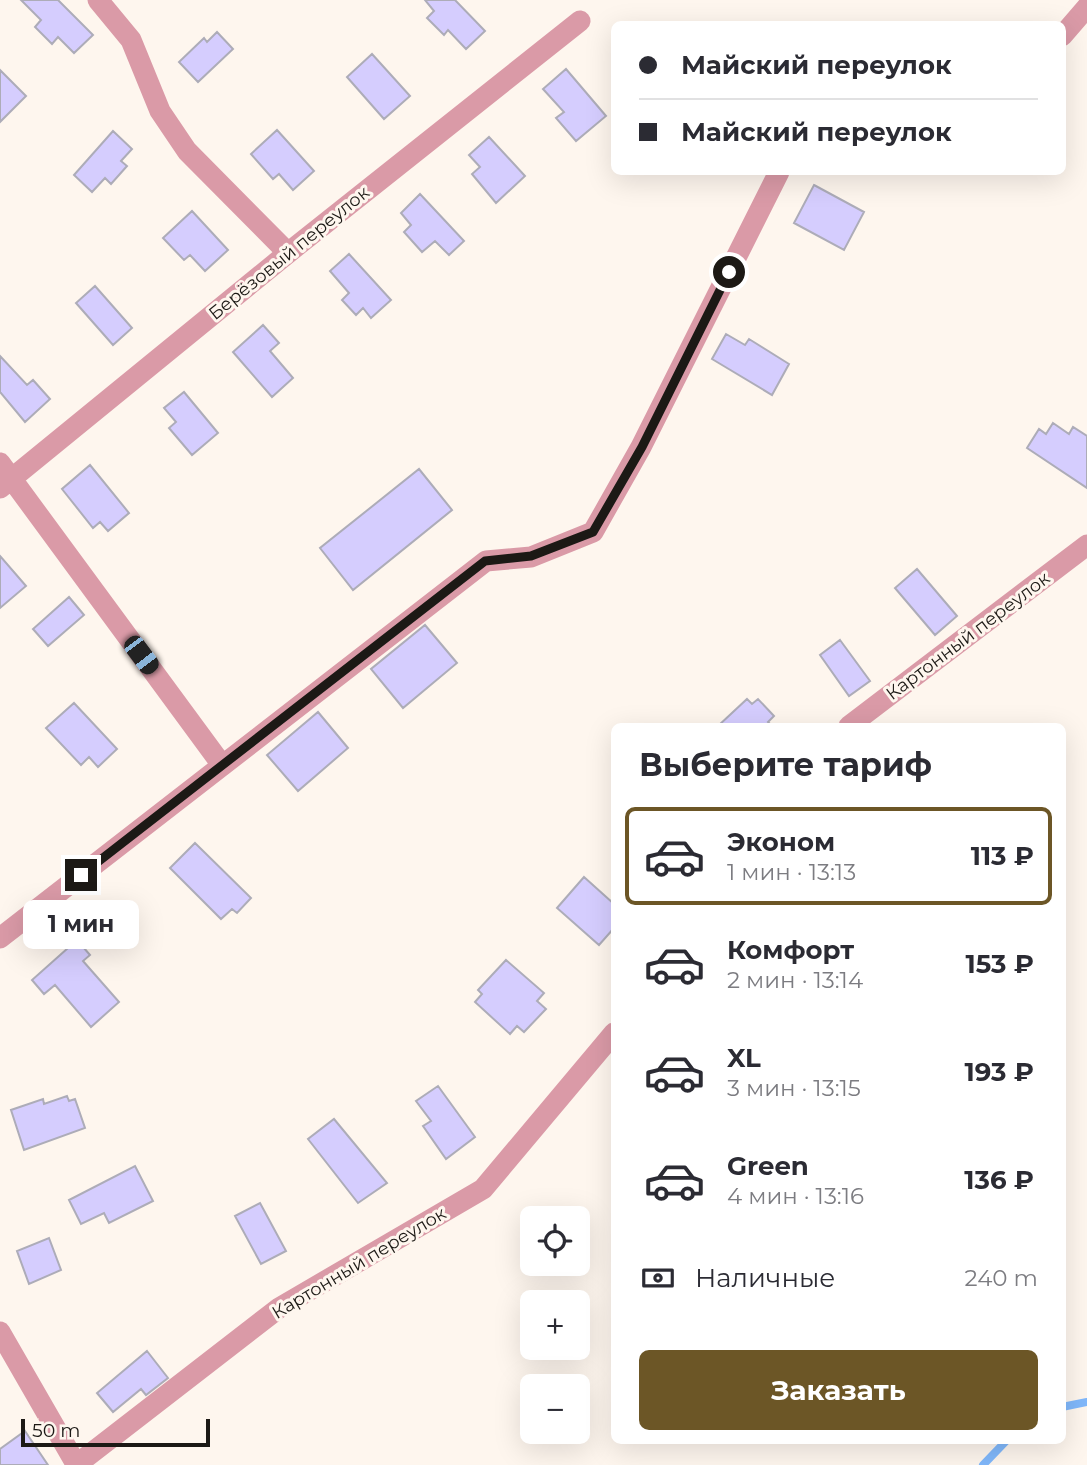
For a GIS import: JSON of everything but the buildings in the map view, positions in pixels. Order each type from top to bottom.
[{"type":"street","points":[[98,0],[131,40],[160,111],[187,151],[288,253]]},
{"type":"street","points":[[1066,31],[1087,7]]},
{"type":"street","name":"Берёзовый переулок","points":[[4,477],[580,21]]},
{"type":"street","points":[[0,938],[485,561],[531,556],[593,532],[642,447],[778,175]]},
{"type":"street","points":[[4,477],[222,765]]},
{"type":"street","name":"Картонный переулок","points":[[853,723],[1087,545]]},
{"type":"street","name":"Картонный переулок","points":[[76,1464],[279,1308],[483,1189],[611,1037]]},
{"type":"street","points":[[0,1332],[76,1464]]},
{"type":"waterway","points":[[1066,1406],[1087,1402]]},
{"type":"waterway","points":[[983,1465],[1003,1444]]},
{"type":"route","points":[[81,875],[485,561],[531,556],[593,532],[642,447],[729,272]]}]
